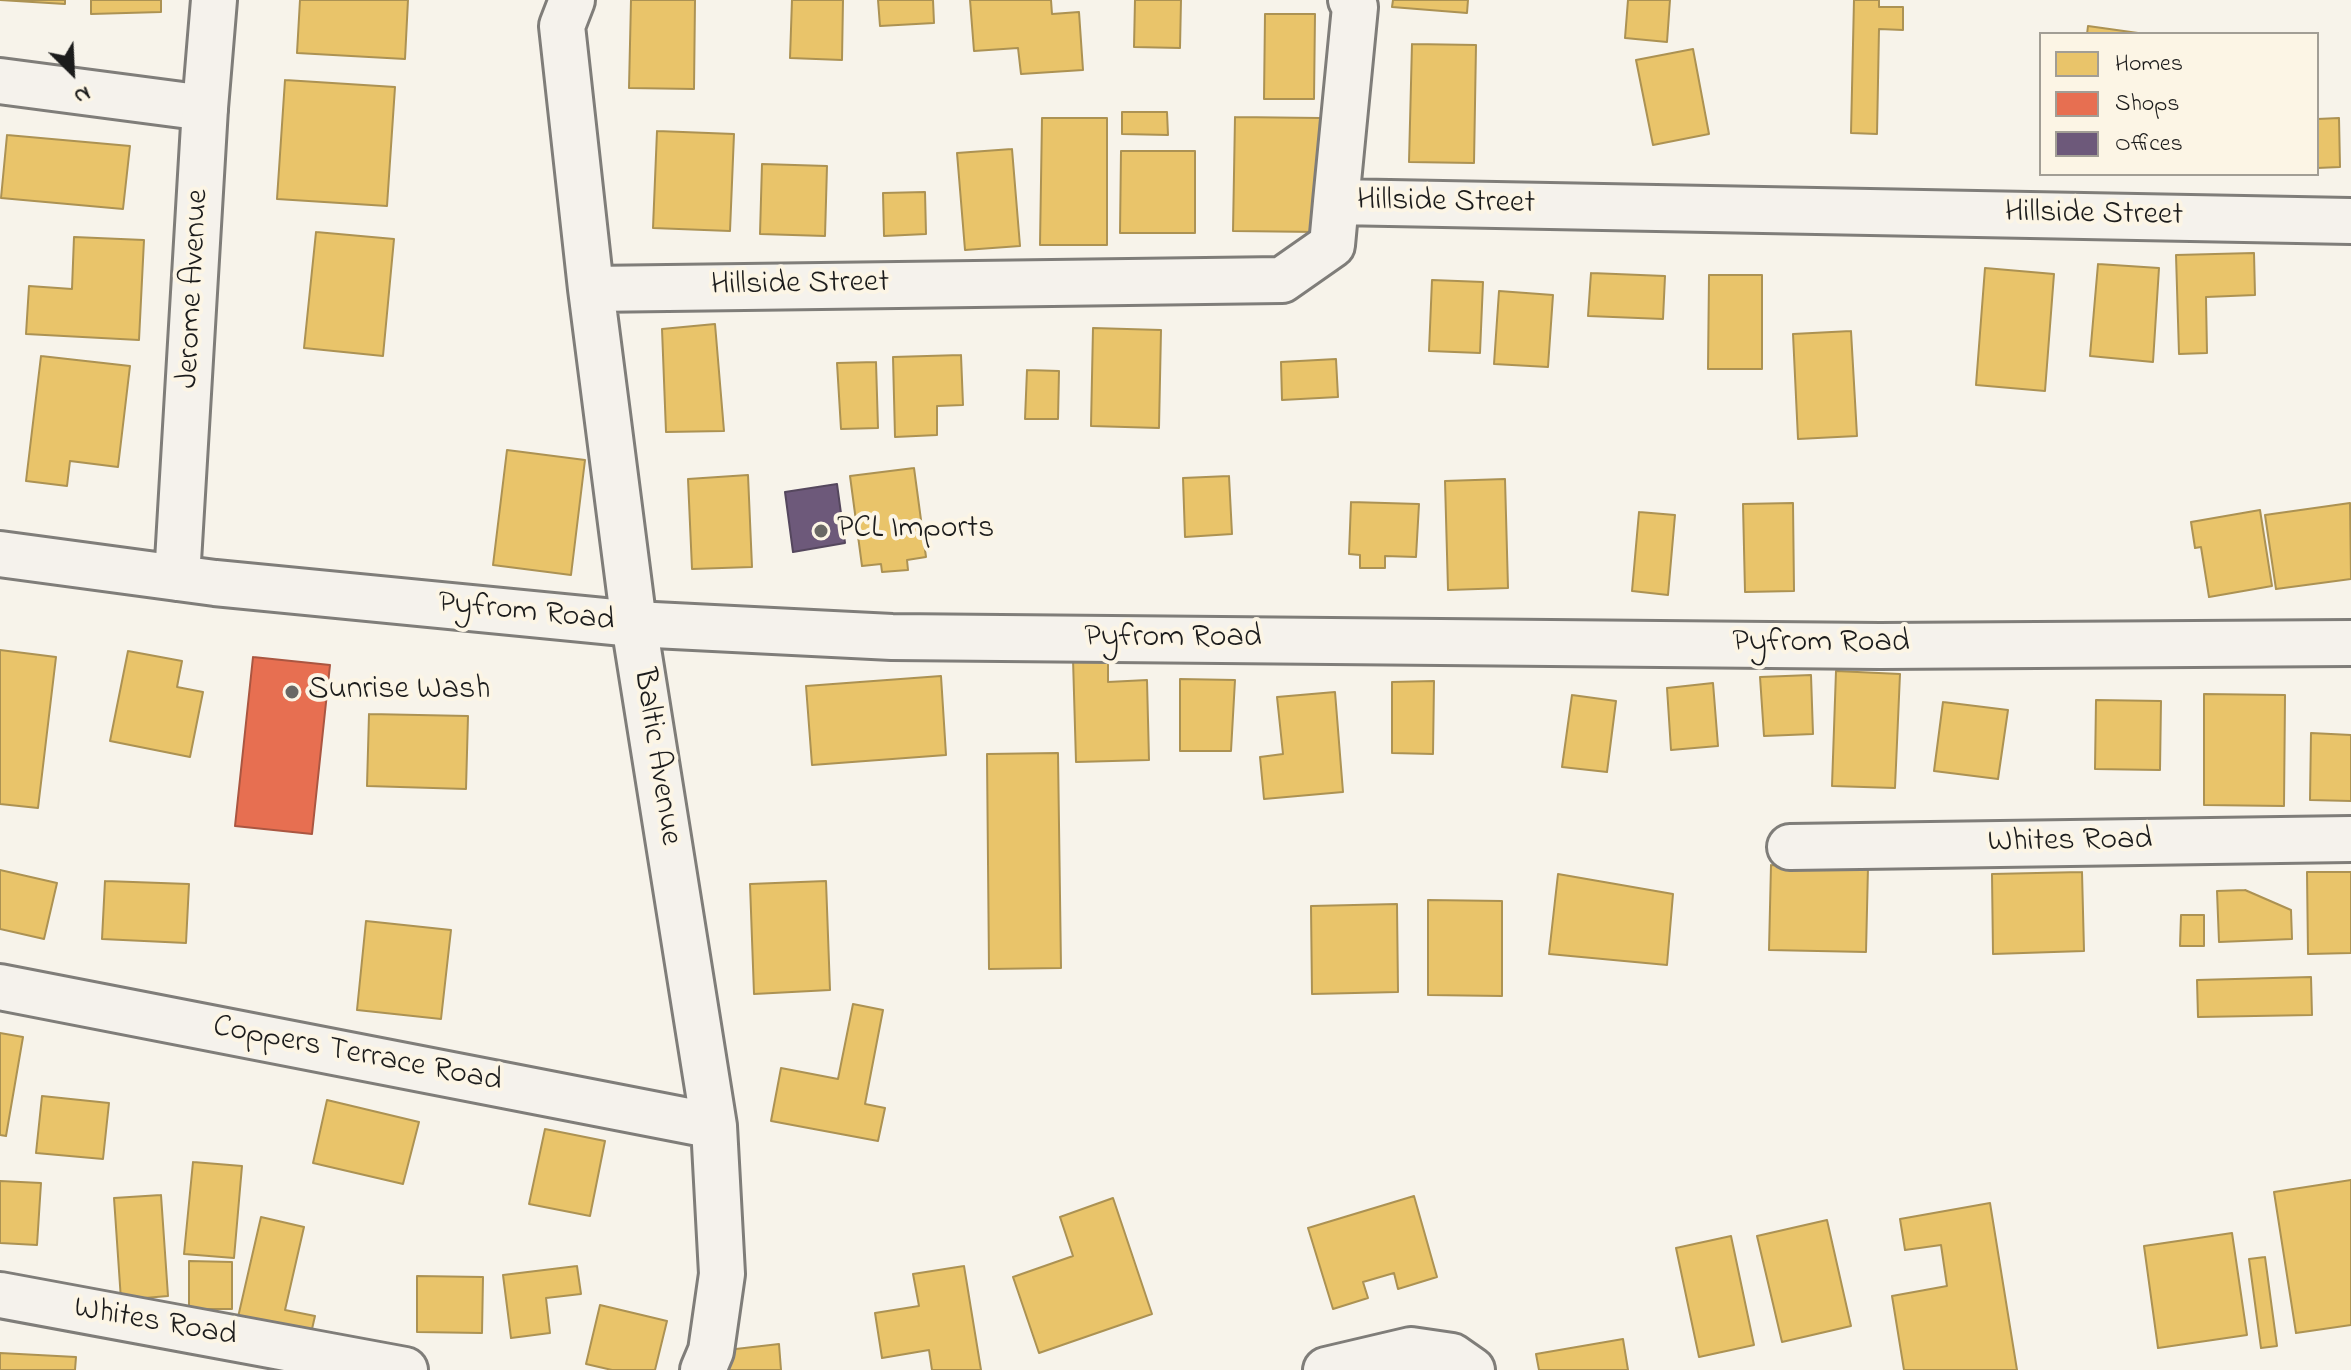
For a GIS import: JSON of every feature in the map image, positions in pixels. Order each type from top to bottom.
[{"type":"street","name":"Jerome Avenue","points":[[177,578],[214,0]]},
{"type":"street","name":"Baltic Avenue","points":[[572,0],[562,26],[591,289],[634,624],[714,1126],[722,1274],[711,1351],[703,1370]]},
{"type":"street","points":[[1336,202],[1355,7],[1351,0]]},
{"type":"street","points":[[0,81],[205,108]]},
{"type":"street","name":"Hillside Street","points":[[591,289],[1282,280],[1332,245],[1336,202],[2351,221]]},
{"type":"street","name":"Pyfrom Road","points":[[0,554],[177,578],[634,624],[892,637],[1880,646],[2351,643]]},
{"type":"street","name":"Whites Road","points":[[1790,847],[2351,839]]},
{"type":"street","name":"Coppers Terrace Road","points":[[0,987],[714,1126]]},
{"type":"street","name":"Whites Road","points":[[0,1295],[405,1370]]},
{"type":"street","points":[[1326,1370],[1411,1350],[1452,1356],[1472,1370]]},
{"type":"building: Homes","points":[[0,0],[65,0],[65,4]]},
{"type":"building: Homes","points":[[91,0],[161,0],[161,12],[91,14]]},
{"type":"building: Homes","points":[[300,0],[408,0],[405,59],[297,53]]},
{"type":"building: Homes","points":[[631,0],[695,0],[694,89],[629,88]]},
{"type":"building: Homes","points":[[792,0],[843,0],[842,60],[790,58]]},
{"type":"building: Homes","points":[[878,0],[933,0],[934,23],[880,26]]},
{"type":"building: Homes","points":[[970,0],[1051,0],[1052,14],[1079,12],[1083,70],[1021,74],[1018,48],[974,51]]},
{"type":"building: Homes","points":[[1135,0],[1181,0],[1180,48],[1134,47]]},
{"type":"building: Homes","points":[[1393,0],[1468,0],[1467,13],[1392,7]]},
{"type":"building: Homes","points":[[1628,0],[1670,0],[1667,42],[1625,38]]},
{"type":"building: Homes","points":[[1854,0],[1879,0],[1879,7],[1903,7],[1903,30],[1879,29],[1877,134],[1851,133]]},
{"type":"building: Homes","points":[[1265,14],[1315,14],[1314,99],[1264,99]]},
{"type":"building: Homes","points":[[2088,26],[2131,32],[2087,32]]},
{"type":"building: Homes","points":[[1412,44],[1476,45],[1474,163],[1409,162]]},
{"type":"building: Homes","points":[[1693,49],[1709,134],[1653,145],[1636,60]]},
{"type":"building: Homes","points":[[285,80],[395,87],[387,206],[277,199]]},
{"type":"building: Homes","points":[[1122,112],[1167,112],[1168,135],[1122,134]]},
{"type":"building: Homes","points":[[1235,117],[1320,118],[1318,232],[1233,231]]},
{"type":"building: Homes","points":[[1042,118],[1107,118],[1107,245],[1040,245]]},
{"type":"building: Homes","points":[[2339,118],[2340,167],[2319,168],[2319,119]]},
{"type":"building: Homes","points":[[657,131],[734,134],[730,231],[653,228]]},
{"type":"building: Homes","points":[[7,135],[130,146],[123,209],[1,198]]},
{"type":"building: Homes","points":[[1012,149],[1020,246],[965,250],[957,153]]},
{"type":"building: Homes","points":[[1121,151],[1195,151],[1195,233],[1120,233]]},
{"type":"building: Homes","points":[[762,164],[827,166],[825,236],[760,234]]},
{"type":"building: Homes","points":[[925,192],[926,234],[884,236],[883,193]]},
{"type":"building: Homes","points":[[316,232],[394,239],[383,356],[304,348]]},
{"type":"building: Homes","points":[[74,237],[144,240],[139,340],[26,334],[29,286],[72,289]]},
{"type":"building: Homes","points":[[2254,253],[2255,295],[2206,297],[2207,353],[2179,354],[2176,255]]},
{"type":"building: Homes","points":[[2098,264],[2159,268],[2153,362],[2090,356]]},
{"type":"building: Homes","points":[[1985,268],[2054,274],[2045,391],[1976,385]]},
{"type":"building: Homes","points":[[1591,273],[1665,276],[1663,319],[1588,316]]},
{"type":"building: Homes","points":[[1709,275],[1762,275],[1762,369],[1708,369]]},
{"type":"building: Homes","points":[[1432,280],[1483,282],[1480,353],[1429,351]]},
{"type":"building: Homes","points":[[1499,291],[1553,295],[1548,367],[1494,364]]},
{"type":"building: Homes","points":[[715,324],[724,431],[666,432],[662,329]]},
{"type":"building: Homes","points":[[1093,328],[1161,330],[1159,428],[1091,426]]},
{"type":"building: Homes","points":[[1851,331],[1857,436],[1798,439],[1793,334]]},
{"type":"building: Homes","points":[[961,355],[963,405],[937,406],[937,435],[895,437],[893,357]]},
{"type":"building: Homes","points":[[41,356],[130,366],[118,467],[70,461],[67,486],[26,481]]},
{"type":"building: Homes","points":[[1336,359],[1338,397],[1282,400],[1281,362]]},
{"type":"building: Homes","points":[[876,362],[878,428],[841,429],[837,363]]},
{"type":"building: Homes","points":[[1027,370],[1059,371],[1058,419],[1025,419]]},
{"type":"building: Homes","points":[[507,450],[585,460],[571,575],[493,565]]},
{"type":"building: Homes","points":[[914,468],[926,557],[907,560],[908,570],[882,572],[881,564],[862,566],[850,476]]},
{"type":"building: Homes","points":[[748,475],[752,567],[692,569],[688,479]]},
{"type":"building: Homes","points":[[1229,476],[1232,534],[1185,537],[1183,478]]},
{"type":"building: Homes","points":[[1505,479],[1508,588],[1448,590],[1445,481]]},
{"type":"building: Homes","points":[[1351,502],[1419,504],[1416,557],[1385,556],[1385,568],[1360,568],[1360,555],[1349,554]]},
{"type":"building: Homes","points":[[1793,503],[1794,591],[1745,592],[1743,504]]},
{"type":"building: Homes","points":[[2350,503],[2351,579],[2276,589],[2265,515]]},
{"type":"building: Homes","points":[[2260,510],[2272,586],[2209,597],[2201,547],[2195,548],[2191,522]]},
{"type":"building: Homes","points":[[1639,512],[1675,515],[1668,595],[1632,591]]},
{"type":"building: Homes","points":[[0,650],[56,657],[38,808],[0,804]]},
{"type":"building: Homes","points":[[128,651],[182,661],[177,687],[203,692],[190,757],[110,741]]},
{"type":"building: Homes","points":[[1073,659],[1108,659],[1108,682],[1147,680],[1149,760],[1076,762]]},
{"type":"building: Homes","points":[[1836,671],[1900,674],[1895,788],[1832,786]]},
{"type":"building: Homes","points":[[1811,675],[1813,734],[1764,736],[1760,677]]},
{"type":"building: Homes","points":[[941,676],[946,755],[812,765],[806,686]]},
{"type":"building: Homes","points":[[1180,679],[1235,680],[1231,751],[1180,751]]},
{"type":"building: Homes","points":[[1434,681],[1433,754],[1392,753],[1392,682]]},
{"type":"building: Homes","points":[[1713,683],[1718,746],[1671,750],[1667,688]]},
{"type":"building: Homes","points":[[1335,692],[1343,792],[1264,799],[1260,757],[1283,754],[1277,697]]},
{"type":"building: Homes","points":[[2204,694],[2285,695],[2284,806],[2204,805]]},
{"type":"building: Homes","points":[[1572,695],[1616,701],[1607,772],[1562,767]]},
{"type":"building: Homes","points":[[2096,700],[2161,701],[2160,770],[2095,769]]},
{"type":"building: Homes","points":[[1943,702],[2008,710],[1998,779],[1934,771]]},
{"type":"building: Homes","points":[[369,714],[468,716],[466,789],[367,786]]},
{"type":"building: Homes","points":[[2311,733],[2351,735],[2351,801],[2310,800]]},
{"type":"building: Homes","points":[[1058,753],[1061,968],[989,969],[987,754]]},
{"type":"building: Homes","points":[[1771,865],[1868,867],[1866,952],[1769,950]]},
{"type":"building: Homes","points":[[0,870],[57,883],[44,939],[0,929]]},
{"type":"building: Homes","points":[[2082,872],[2084,951],[1993,954],[1992,874]]},
{"type":"building: Homes","points":[[2307,872],[2351,872],[2351,953],[2308,954]]},
{"type":"building: Homes","points":[[1558,874],[1673,894],[1667,965],[1549,954]]},
{"type":"building: Homes","points":[[105,881],[189,884],[186,943],[102,939]]},
{"type":"building: Homes","points":[[826,881],[830,990],[754,994],[750,884]]},
{"type":"building: Homes","points":[[2245,890],[2291,910],[2292,939],[2219,942],[2217,891]]},
{"type":"building: Homes","points":[[1428,900],[1502,901],[1502,996],[1428,995]]},
{"type":"building: Homes","points":[[1397,904],[1398,992],[1312,994],[1311,906]]},
{"type":"building: Homes","points":[[2181,915],[2204,915],[2204,946],[2180,946]]},
{"type":"building: Homes","points":[[366,921],[451,930],[441,1019],[357,1010]]},
{"type":"building: Homes","points":[[2311,977],[2312,1015],[2198,1017],[2197,980]]},
{"type":"building: Homes","points":[[853,1004],[883,1010],[865,1104],[885,1108],[878,1141],[771,1121],[781,1068],[838,1079]]},
{"type":"building: Homes","points":[[0,1033],[23,1037],[6,1136],[0,1135]]},
{"type":"building: Homes","points":[[42,1096],[109,1103],[103,1159],[36,1153]]},
{"type":"building: Homes","points":[[327,1100],[419,1122],[403,1184],[313,1163]]},
{"type":"building: Homes","points":[[545,1129],[605,1141],[590,1216],[529,1204]]},
{"type":"building: Homes","points":[[193,1162],[242,1166],[234,1258],[184,1254]]},
{"type":"building: Homes","points":[[2351,1180],[2351,1325],[2296,1333],[2274,1192]]},
{"type":"building: Homes","points":[[0,1181],[41,1183],[37,1245],[0,1243]]},
{"type":"building: Homes","points":[[161,1195],[168,1296],[121,1300],[114,1198]]},
{"type":"building: Homes","points":[[1414,1196],[1437,1277],[1398,1289],[1394,1273],[1363,1282],[1368,1298],[1333,1309],[1308,1228]]},
{"type":"building: Homes","points":[[1113,1198],[1152,1314],[1039,1353],[1013,1277],[1073,1256],[1060,1217]]},
{"type":"building: Homes","points":[[1990,1203],[2017,1370],[1904,1370],[1892,1296],[1947,1286],[1941,1245],[1905,1250],[1900,1219]]},
{"type":"building: Homes","points":[[261,1217],[304,1227],[285,1310],[315,1316],[309,1342],[236,1326]]},
{"type":"building: Homes","points":[[1827,1220],[1851,1326],[1782,1342],[1757,1236]]},
{"type":"building: Homes","points":[[2232,1233],[2247,1335],[2158,1348],[2144,1246]]},
{"type":"building: Homes","points":[[1731,1236],[1754,1345],[1699,1357],[1676,1248]]},
{"type":"building: Homes","points":[[2265,1257],[2277,1346],[2261,1348],[2249,1259]]},
{"type":"building: Homes","points":[[189,1261],[232,1262],[232,1309],[189,1309]]},
{"type":"building: Homes","points":[[577,1266],[581,1294],[546,1298],[550,1333],[511,1338],[503,1275]]},
{"type":"building: Homes","points":[[964,1266],[981,1370],[932,1370],[929,1350],[882,1358],[875,1313],[919,1306],[913,1274]]},
{"type":"building: Homes","points":[[417,1276],[483,1277],[482,1333],[417,1332]]},
{"type":"building: Homes","points":[[600,1305],[667,1321],[655,1370],[612,1370],[586,1364]]},
{"type":"building: Homes","points":[[1623,1339],[1628,1370],[1539,1370],[1536,1354]]},
{"type":"building: Homes","points":[[779,1344],[781,1370],[729,1370],[727,1350]]},
{"type":"building: Homes","points":[[0,1353],[76,1357],[75,1370],[0,1370]]},
{"type":"building: Shops","points":[[253,657],[330,665],[312,834],[235,826]]},
{"type":"building: Offices","points":[[837,484],[845,543],[793,552],[785,492]]},
{"type":"place","name":"PCL Imports","points":[[821,531]]},
{"type":"place","name":"Sunrise Wash","points":[[292,692]]}]
